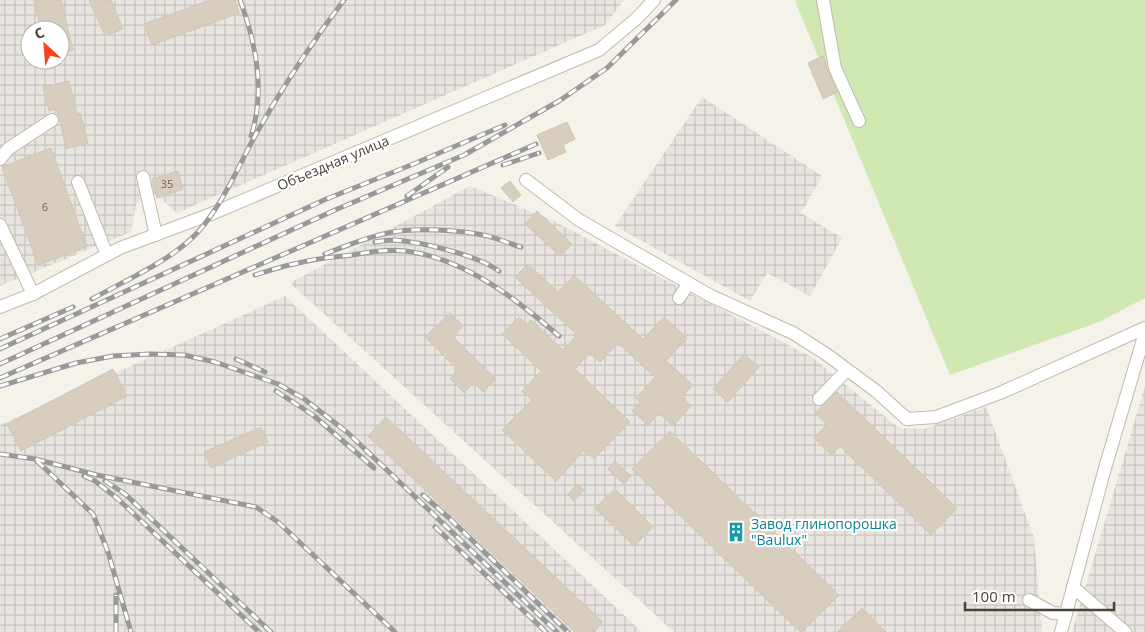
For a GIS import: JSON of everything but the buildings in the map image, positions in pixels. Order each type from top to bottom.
[{"type":"street","name":"Объездная улица","points":[[0,307],[32,294],[107,255],[156,234],[211,214],[599,50],[636,19],[654,0]]},
{"type":"street","points":[[824,0],[835,68],[859,121]]},
{"type":"street","points":[[0,159],[8,149],[52,120]]},
{"type":"street","points":[[143,177],[156,234]]},
{"type":"street","points":[[526,180],[579,220],[689,283],[712,296],[794,333],[876,391],[907,419],[936,417],[1000,392],[1145,328]]},
{"type":"street","points":[[78,182],[107,255]]},
{"type":"street","points":[[0,225],[32,294]]},
{"type":"street","points":[[679,298],[689,283]]},
{"type":"street","points":[[1062,632],[1105,468],[1145,333]]},
{"type":"street","points":[[820,399],[847,370]]},
{"type":"street","points":[[1073,587],[1125,632]]},
{"type":"street","points":[[1030,600],[1053,613],[1066,614]]},
{"type":"shaded area","points":[[0,0],[624,0],[605,25],[177,213],[156,194],[136,204],[131,232],[0,286]]},
{"type":"shaded area","points":[[702,97],[822,176],[801,213],[842,238],[810,296],[767,273],[750,301],[615,226]]},
{"type":"shaded area","points":[[470,186],[552,220],[813,358],[899,428],[924,429],[986,407],[1034,538],[1042,632],[674,632],[290,283]]},
{"type":"shaded area","points":[[285,296],[642,632],[0,632],[0,425]]},
{"type":"shaded area","points":[[1145,386],[1145,632],[1072,632]]},
{"type":"green space","points":[[796,0],[1145,0],[1145,298],[1099,322],[950,375]]},
{"type":"railway","points":[[240,0],[251,33],[257,67],[258,102],[251,136]]},
{"type":"railway","points":[[92,299],[162,261],[198,232],[223,197],[256,134],[287,82],[344,0]]},
{"type":"railway","points":[[0,364],[335,210],[464,155],[559,101],[607,68],[676,0]]},
{"type":"railway","points":[[0,349],[324,200],[505,125]]},
{"type":"railway","points":[[0,378],[536,144]]},
{"type":"railway","points":[[503,165],[539,153]]},
{"type":"railway","points":[[407,196],[448,167]]},
{"type":"railway","points":[[325,254],[379,235],[411,230],[438,230],[477,234],[521,247]]},
{"type":"railway","points":[[375,242],[394,240],[434,246],[477,260],[499,271]]},
{"type":"railway","points":[[255,275],[309,261],[371,252],[398,250],[427,255],[448,262],[488,282],[525,308],[559,336]]},
{"type":"railway","points":[[0,339],[73,307]]},
{"type":"railway","points":[[0,386],[76,363],[113,356],[150,354],[184,355],[215,362],[278,384],[303,398],[348,433],[557,632]]},
{"type":"railway","points":[[236,359],[265,372]]},
{"type":"railway","points":[[276,391],[313,415],[374,468]]},
{"type":"railway","points":[[0,454],[35,459],[97,475],[256,507],[278,522],[395,632]]},
{"type":"railway","points":[[37,461],[93,514],[108,552],[131,632]]},
{"type":"railway","points":[[84,476],[95,481],[118,499],[259,632]]},
{"type":"railway","points":[[105,481],[125,494],[271,632]]},
{"type":"railway","points":[[423,495],[568,632]]},
{"type":"railway","points":[[435,527],[546,632]]},
{"type":"railway","points":[[116,595],[116,632]]},
{"type":"place","name":"Завод глинопорошка \"Baulux\"","points":[[736,532]]}]
